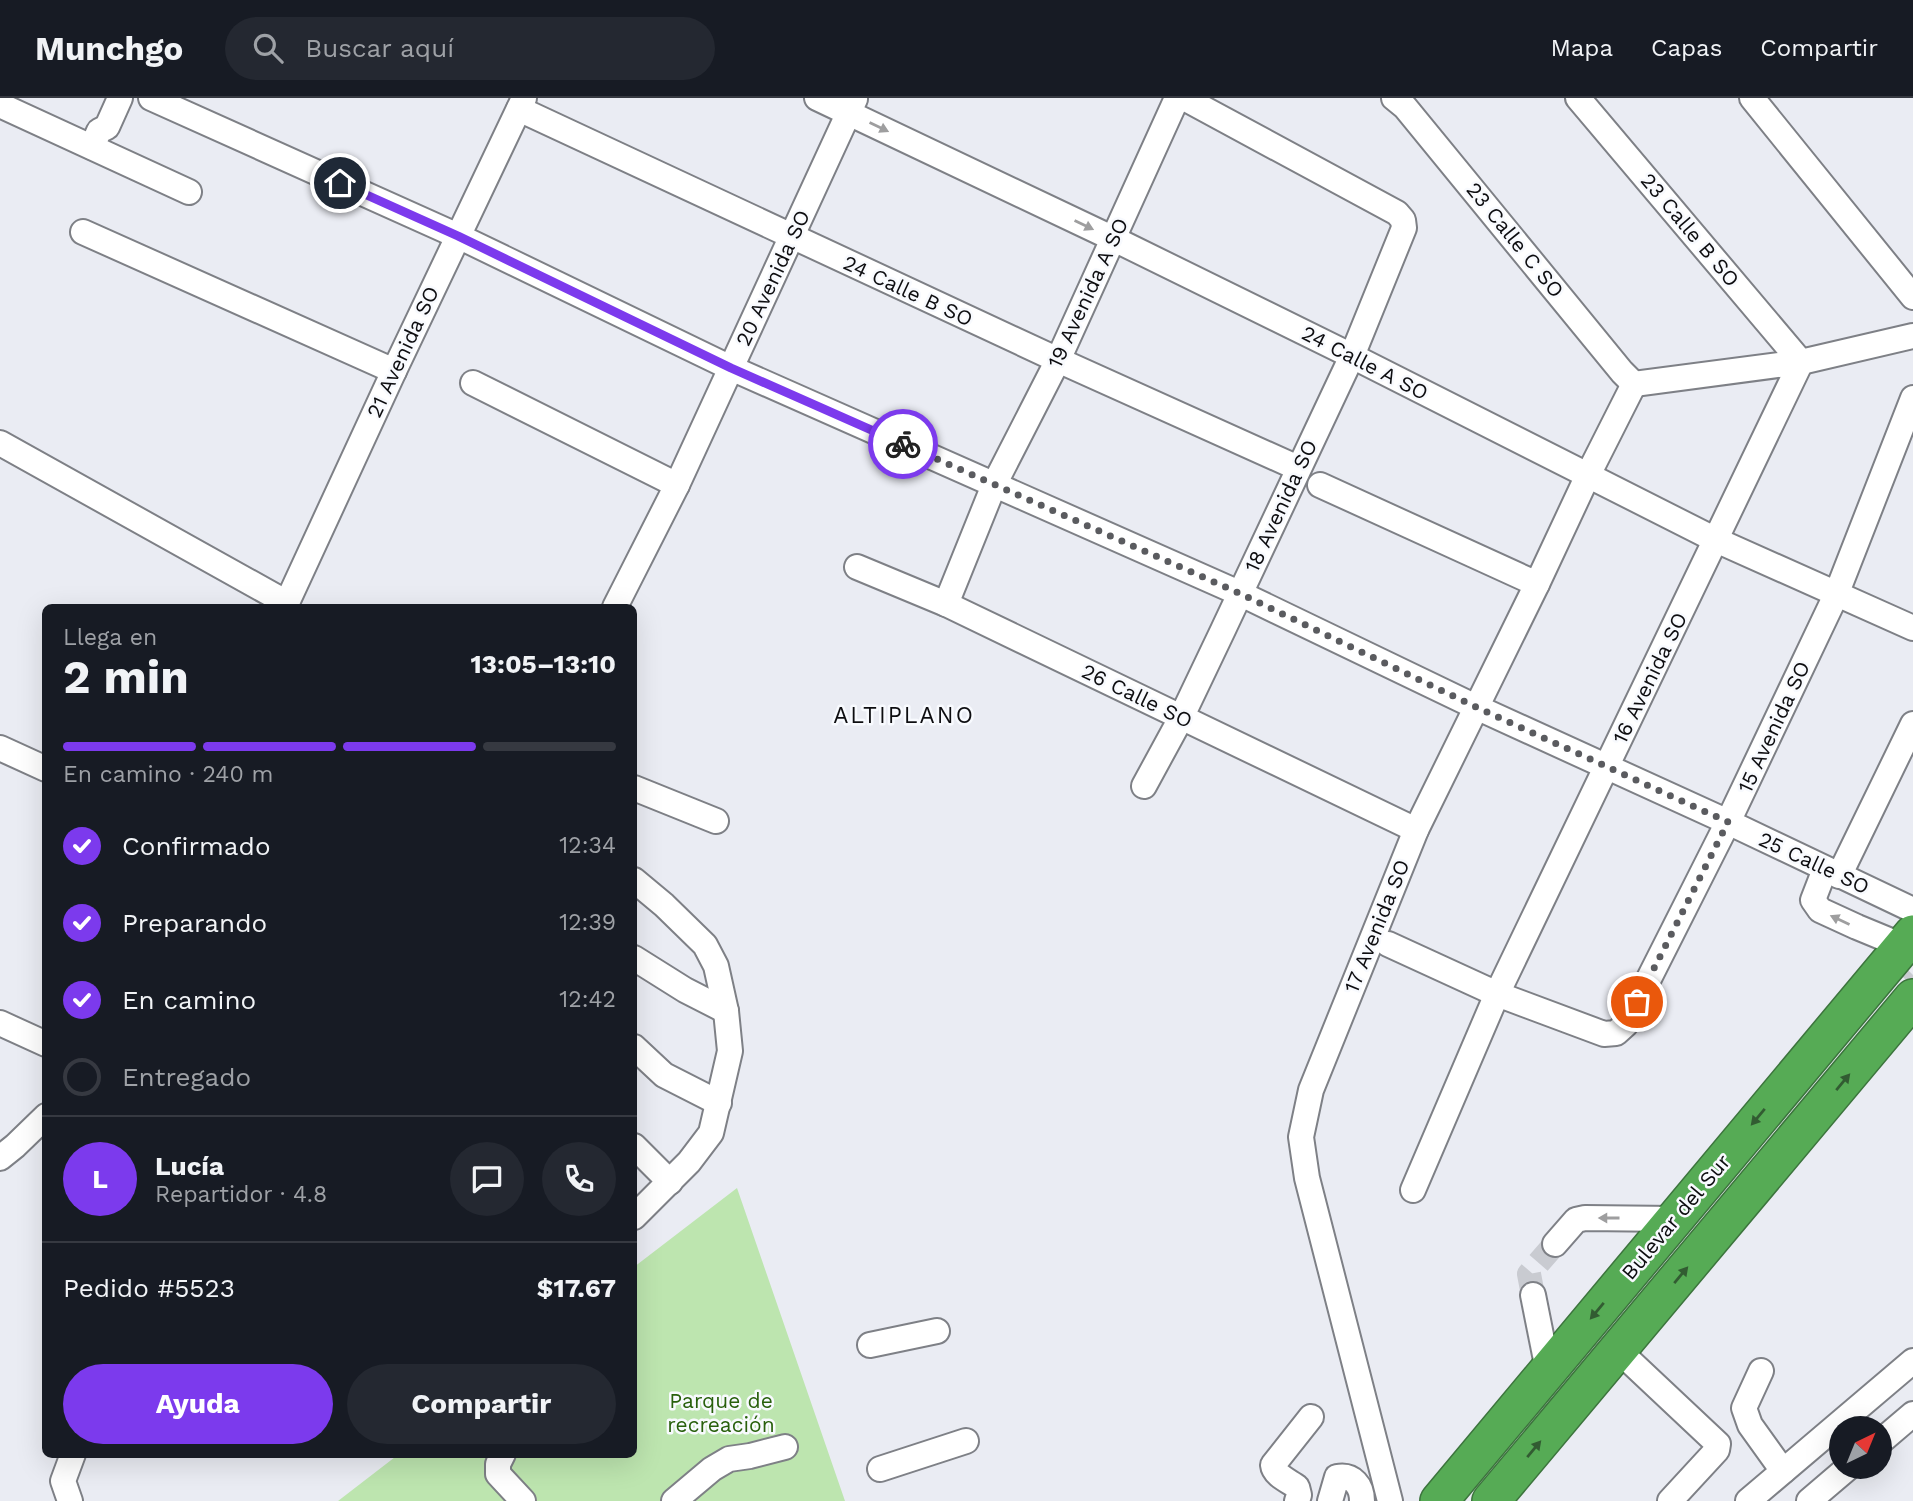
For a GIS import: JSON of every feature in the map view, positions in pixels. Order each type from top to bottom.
[{"type":"highway","name":"Bulevar del Sur","points":[[1439,1501],[1908,940]]},
{"type":"highway","name":"Bulevar del Sur","points":[[1497,1499],[1910,990]]},
{"type":"highway","points":[[1789,1081],[1813,1068],[1910,990]]},
{"type":"street","points":[[96,139],[96,122],[107,98]]},
{"type":"street","points":[[96,139],[107,127],[120,98]]},
{"type":"street","name":"25 Calle SO","points":[[150,98],[458,236],[731,368],[1239,593],[1476,707],[1913,910]]},
{"type":"street","name":"24 Calle A SO","points":[[817,98],[852,105],[1716,540],[1913,628]]},
{"type":"street","name":"19 Avenida A SO","points":[[946,604],[994,485],[1058,360],[1177,98]]},
{"type":"street","name":"18 Avenida SO","points":[[1144,786],[1181,718],[1352,356],[1404,228],[1403,220],[1397,213],[1184,98]]},
{"type":"street","name":"23 Calle C SO","points":[[1394,98],[1405,107],[1634,384]]},
{"type":"street","name":"23 Calle B SO","points":[[1578,98],[1801,362]]},
{"type":"street","points":[[1752,98],[1913,298]]},
{"type":"street","name":"21 Avenida SO","points":[[286,604],[522,104]]},
{"type":"street","name":"24 Calle B SO","points":[[522,104],[792,237],[1298,468]]},
{"type":"street","name":"20 Avenida SO","points":[[617,604],[677,485],[852,105]]},
{"type":"street","points":[[2,106],[96,139],[188,192]]},
{"type":"street","points":[[83,232],[394,371]]},
{"type":"street","points":[[1634,384],[1801,362],[1913,336]]},
{"type":"street","name":"16 Avenida SO","points":[[1413,1190],[1497,994],[1801,362]]},
{"type":"street","points":[[473,383],[677,485]]},
{"type":"street","name":"17 Avenida SO","points":[[1390,1501],[1307,1178],[1301,1137],[1311,1090],[1416,830],[1634,384]]},
{"type":"street","name":"15 Avenida SO","points":[[1497,994],[1604,1034],[1616,1033],[1626,1024],[1728,822],[1836,595],[1913,398]]},
{"type":"street","points":[[0,443],[284,604]]},
{"type":"street","points":[[1320,485],[1537,584]]},
{"type":"street","name":"26 Calle SO","points":[[857,566],[946,604],[1416,830]]},
{"type":"street","points":[[1908,940],[1857,927],[1820,910],[1813,900],[1832,872],[1913,724]]},
{"type":"street","points":[[0,748],[42,767]]},
{"type":"street","points":[[637,789],[716,821]]},
{"type":"street","points":[[637,883],[705,945],[716,966],[726,1011],[730,1051],[711,1133],[690,1162],[637,1214]]},
{"type":"street","points":[[1388,944],[1497,994]]},
{"type":"street","points":[[637,960],[685,990],[726,1011]]},
{"type":"street","points":[[0,1023],[42,1042]]},
{"type":"street","points":[[637,1050],[664,1075],[719,1103]]},
{"type":"street","points":[[0,1158],[42,1120]]},
{"type":"street","points":[[637,1149],[670,1182]]},
{"type":"street","points":[[1555,1244],[1576,1220],[1585,1218],[1675,1219]]},
{"type":"street","points":[[1533,1295],[1548,1370]]},
{"type":"street","points":[[870,1345],[937,1331]]},
{"type":"street","points":[[1618,1350],[1718,1444],[1717,1450],[1670,1501]]},
{"type":"street","points":[[1748,1501],[1913,1361]]},
{"type":"street","points":[[1761,1371],[1744,1408],[1750,1425],[1783,1471]]},
{"type":"street","points":[[1892,1432],[1913,1414]]},
{"type":"street","points":[[1297,1501],[1297,1487],[1277,1473],[1273,1465],[1311,1417]]},
{"type":"street","points":[[880,1469],[966,1441]]},
{"type":"street","points":[[674,1501],[712,1469],[729,1459],[785,1447]]},
{"type":"street","points":[[70,1501],[63,1481],[72,1458]]},
{"type":"street","points":[[501,1458],[498,1474],[523,1501]]},
{"type":"street","points":[[1330,1501],[1337,1477],[1345,1476],[1359,1486],[1362,1501]]},
{"type":"street","points":[[1810,1501],[1835,1479]]},
{"type":"green space","name":"Parque de recreación","points":[[737,1188],[845,1501],[338,1501],[394,1458],[637,1458],[637,1265]]},
{"type":"tunnel","points":[[1907,981],[1913,975]]},
{"type":"tunnel","points":[[1533,1295],[1529,1274],[1555,1244]]},
{"type":"way so far","points":[[903,444],[1239,593],[1476,707],[1728,822],[1637,1002]]},
{"type":"district","name":"ALTIPLANO","points":[[904,715]]},
{"type":"route","points":[[340,183],[458,236],[731,368],[903,444]]}]
